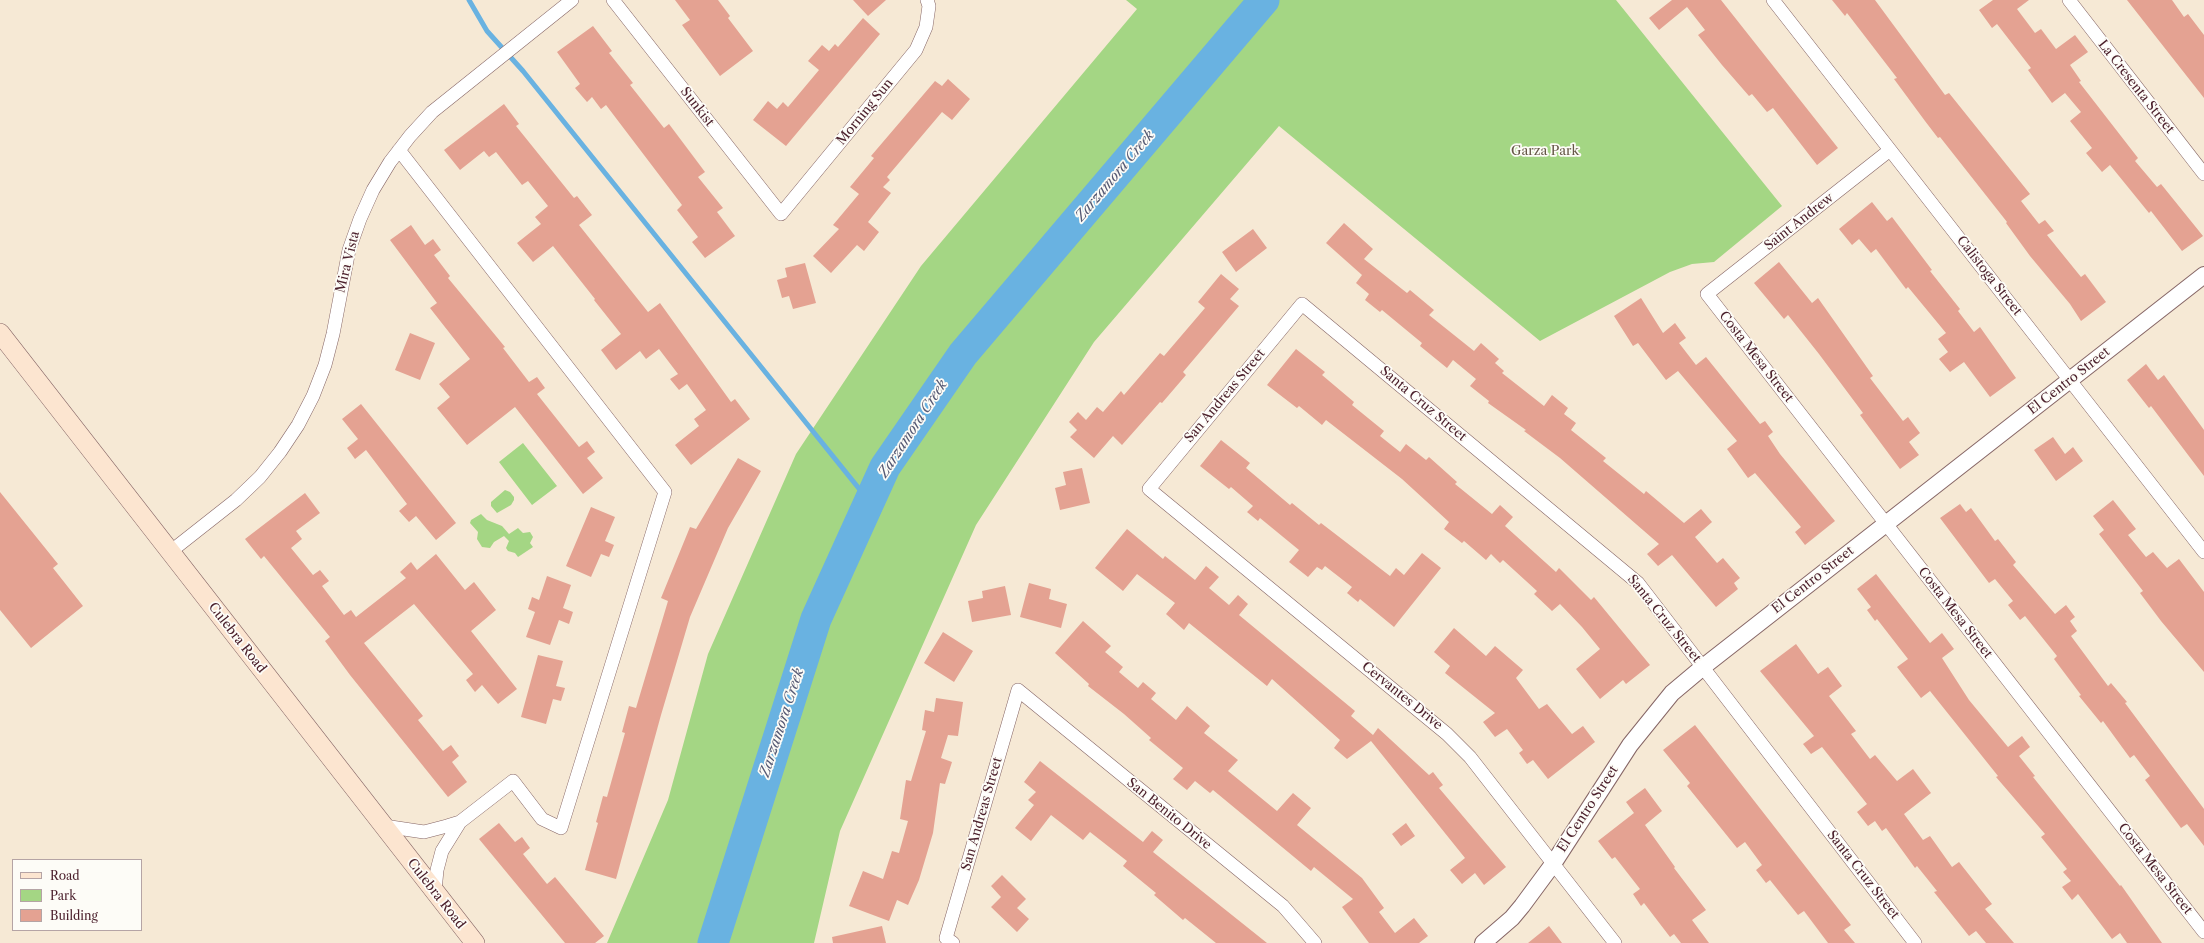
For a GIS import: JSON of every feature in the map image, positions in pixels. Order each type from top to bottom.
[{"type":"main road","name":"Culebra Road","points":[[0,333],[475,943]]},
{"type":"street","name":"Mira Vista","points":[[170,552],[236,500],[260,477],[280,452],[298,425],[313,396],[325,366],[333,334],[349,250],[360,219],[373,190],[399,150],[432,112],[572,0]]},
{"type":"street","name":"Sunkist","points":[[613,0],[781,214]]},
{"type":"street","name":"Morning Sun","points":[[781,214],[916,50],[926,27],[927,0]]},
{"type":"street","name":"Calistoga Street","points":[[1773,0],[2204,552]]},
{"type":"street","name":"La Cresenta Street","points":[[2068,0],[2204,174]]},
{"type":"street","points":[[384,826],[424,832],[433,831],[460,822],[513,781],[542,819],[561,828],[665,492],[399,150]]},
{"type":"street","name":"Saint Andrew","points":[[1707,294],[1890,150]]},
{"type":"street","name":"El Centro Street","points":[[1483,943],[1512,918],[1553,864],[1634,739],[1672,693],[1885,523],[2204,275]]},
{"type":"street","name":"Costa Mesa Street","points":[[1707,294],[2204,932]]},
{"type":"street","name":"San Andreas Street","points":[[1149,489],[1302,304]]},
{"type":"street","name":"Santa Cruz Street","points":[[1302,304],[1638,583],[1915,943]]},
{"type":"street","name":"Cervantes Drive","points":[[1149,489],[1447,734],[1470,757],[1615,943]]},
{"type":"street","name":"San Andreas Street","points":[[949,940],[1018,690]]},
{"type":"street","name":"San Benito Drive","points":[[1018,690],[1283,906],[1315,943]]},
{"type":"street","points":[[434,891],[442,851],[460,822]]},
{"type":"green space","name":"Garza Park","points":[[1126,0],[1616,0],[1782,206],[1714,262],[1692,264],[1670,272],[1540,341],[1279,126],[1094,342],[976,525],[840,831],[814,943],[607,943],[668,800],[708,654],[796,454],[921,266],[1137,9]]},
{"type":"green space","points":[[523,443],[557,486],[532,505],[499,462]]},
{"type":"green space","points":[[505,490],[510,492],[514,497],[514,500],[511,505],[497,513],[491,506],[491,502]]},
{"type":"green space","points":[[481,514],[487,520],[502,526],[509,534],[518,528],[523,533],[530,532],[533,537],[530,543],[533,547],[518,557],[515,553],[508,551],[506,548],[509,541],[504,536],[494,542],[490,548],[482,547],[477,539],[478,532],[470,523],[471,520]]},
{"type":"building","points":[[675,0],[718,0],[730,16],[728,18],[753,51],[720,76],[682,25],[690,20]]},
{"type":"building","points":[[853,0],[886,0],[868,16]]},
{"type":"building","points":[[1672,0],[1721,0],[1838,148],[1817,165],[1773,108],[1767,112],[1752,94],[1749,96],[1722,65],[1698,35],[1705,30],[1687,7],[1659,30],[1649,18]]},
{"type":"building","points":[[1832,0],[1875,0],[1945,95],[1949,93],[2030,194],[2021,201],[2039,224],[2045,220],[2054,231],[2047,235],[2081,277],[2085,274],[2106,302],[2081,321],[2070,304],[2030,256],[2006,223],[2007,222],[1940,137],[1938,138],[1925,121],[1894,79],[1897,78],[1847,13],[1845,16]]},
{"type":"building","points":[[1993,0],[2029,0],[2017,9],[2035,33],[2041,29],[2056,49],[2075,35],[2088,52],[2070,65],[2081,81],[2079,82],[2138,158],[2135,161],[2157,187],[2161,184],[2203,236],[2182,251],[2151,211],[2149,213],[2110,165],[2102,172],[2086,153],[2092,148],[2070,121],[2081,112],[2065,93],[2052,103],[2028,70],[2031,68],[1997,24],[1992,28],[1979,10]]},
{"type":"building","points":[[2127,0],[2172,0],[2184,17],[2188,14],[2204,35],[2204,98]]},
{"type":"building","points":[[863,18],[880,34],[786,146],[753,120],[768,101],[777,109],[783,102],[788,107],[819,70],[808,61],[822,45],[829,51],[835,44],[838,47]]},
{"type":"building","points":[[593,26],[612,51],[609,53],[633,83],[630,85],[664,128],[669,124],[705,172],[698,177],[723,208],[717,212],[735,236],[705,258],[692,242],[698,237],[677,210],[682,205],[606,105],[601,109],[592,97],[587,102],[575,88],[580,84],[557,52]]},
{"type":"building","points":[[948,79],[970,99],[952,120],[942,112],[887,177],[890,180],[883,187],[891,193],[868,222],[879,232],[864,251],[857,245],[831,273],[813,256],[839,229],[833,225],[859,194],[850,187],[874,158],[871,156],[935,81],[942,86]]},
{"type":"building","points":[[504,104],[519,124],[516,126],[574,198],[577,196],[592,215],[579,225],[648,312],[660,303],[731,402],[735,399],[750,419],[691,465],[675,445],[699,426],[694,419],[706,410],[687,384],[679,390],[670,379],[678,374],[659,349],[646,359],[640,351],[616,370],[601,350],[621,334],[594,300],[595,299],[553,246],[533,262],[517,243],[541,224],[535,217],[548,206],[528,181],[522,185],[496,152],[489,157],[484,151],[460,170],[444,150]]},
{"type":"building","points":[[1872,202],[1887,221],[1892,217],[1932,270],[1930,271],[1960,309],[1958,311],[1974,332],[1980,327],[2016,378],[1990,397],[1964,362],[1950,372],[1939,359],[1948,352],[1938,339],[1946,333],[1908,287],[1906,289],[1876,249],[1871,253],[1859,239],[1852,245],[1839,229]]},
{"type":"building","points":[[1344,223],[1373,249],[1364,259],[1407,293],[1410,290],[1434,310],[1429,315],[1474,351],[1481,343],[1499,359],[1495,363],[1504,371],[1502,373],[1544,406],[1552,395],[1568,408],[1564,414],[1576,423],[1571,430],[1606,458],[1603,461],[1644,494],[1646,491],[1684,523],[1701,509],[1712,522],[1695,537],[1717,563],[1723,558],[1740,578],[1734,583],[1738,589],[1716,607],[1672,555],[1658,566],[1647,554],[1659,544],[1560,458],[1524,431],[1526,430],[1488,403],[1489,401],[1470,386],[1476,379],[1453,360],[1447,368],[1420,346],[1422,343],[1382,310],[1380,312],[1365,300],[1369,294],[1356,283],[1362,275],[1326,243]]},
{"type":"building","points":[[411,225],[425,245],[433,239],[441,250],[434,255],[450,276],[448,278],[505,347],[503,348],[529,382],[537,377],[545,388],[537,394],[579,447],[587,441],[595,452],[587,458],[603,478],[583,494],[515,407],[467,445],[437,408],[450,397],[439,384],[470,359],[430,308],[437,303],[390,240]]},
{"type":"building","points":[[1253,229],[1267,248],[1236,272],[1222,252]]},
{"type":"building","points":[[1779,262],[1812,303],[1818,298],[1873,376],[1870,378],[1903,421],[1908,417],[1920,433],[1909,442],[1919,455],[1900,469],[1860,415],[1863,413],[1819,354],[1788,315],[1784,319],[1754,283]]},
{"type":"building","points":[[805,263],[816,303],[793,309],[789,296],[782,298],[777,280],[787,277],[785,268]]},
{"type":"building","points":[[1221,274],[1239,289],[1230,299],[1239,306],[1183,372],[1186,375],[1122,445],[1113,436],[1094,458],[1070,437],[1077,430],[1069,422],[1078,412],[1086,420],[1097,407],[1103,412],[1121,391],[1124,395],[1160,353],[1164,356],[1205,308],[1198,302]]},
{"type":"building","points":[[1641,298],[1663,333],[1675,323],[1686,338],[1679,343],[1696,365],[1706,357],[1760,424],[1765,421],[1773,432],[1768,436],[1780,454],[1835,521],[1805,545],[1795,532],[1801,527],[1755,473],[1748,478],[1727,449],[1737,441],[1678,371],[1666,380],[1638,343],[1633,346],[1614,316]]},
{"type":"building","points":[[410,333],[435,343],[420,380],[395,370]]},
{"type":"building","points":[[1296,349],[1325,372],[1322,375],[1354,402],[1352,405],[1384,431],[1380,436],[1400,452],[1406,444],[1426,460],[1429,457],[1457,482],[1455,484],[1492,514],[1500,505],[1513,517],[1505,526],[1556,572],[1559,568],[1591,600],[1594,597],[1650,665],[1626,684],[1623,680],[1600,699],[1576,669],[1600,649],[1560,604],[1552,611],[1534,594],[1537,591],[1503,560],[1500,563],[1491,554],[1486,560],[1464,541],[1462,543],[1444,529],[1449,522],[1402,479],[1326,420],[1322,425],[1299,406],[1297,408],[1267,385]]},
{"type":"building","points":[[2146,364],[2158,380],[2164,375],[2204,430],[2204,476],[2151,406],[2149,408],[2127,380]]},
{"type":"building","points":[[361,404],[456,523],[436,540],[416,516],[409,522],[399,511],[407,504],[366,450],[355,459],[347,448],[358,439],[342,419]]},
{"type":"building","points":[[2053,437],[2065,454],[2073,447],[2083,461],[2056,481],[2034,450]]},
{"type":"building","points":[[1221,440],[1250,463],[1246,468],[1290,505],[1292,503],[1319,525],[1321,523],[1390,576],[1396,568],[1404,575],[1422,553],[1441,568],[1394,627],[1360,599],[1358,602],[1347,593],[1352,587],[1325,566],[1322,570],[1317,567],[1308,577],[1289,562],[1299,550],[1260,518],[1258,521],[1247,512],[1253,506],[1231,487],[1229,489],[1200,466]]},
{"type":"building","points":[[738,458],[761,471],[728,528],[690,617],[661,715],[616,879],[585,870],[598,823],[596,822],[603,796],[607,797],[625,733],[622,732],[629,706],[636,708],[668,601],[661,598],[690,527],[696,529]]},
{"type":"building","points":[[1082,468],[1090,503],[1060,510],[1055,488],[1066,485],[1063,472]]},
{"type":"building","points":[[0,492],[58,564],[53,568],[83,606],[31,648],[0,610]]},
{"type":"building","points":[[305,493],[320,513],[296,531],[302,539],[291,548],[313,575],[320,570],[329,581],[322,586],[344,615],[351,610],[356,617],[406,578],[400,572],[411,562],[417,570],[436,554],[465,590],[474,582],[496,610],[471,631],[517,689],[498,704],[482,685],[475,692],[466,680],[473,674],[414,604],[364,643],[423,716],[418,720],[443,751],[451,745],[459,756],[452,762],[467,782],[448,797],[350,675],[325,641],[330,637],[264,556],[261,559],[245,539]]},
{"type":"building","points":[[2113,500],[2136,529],[2128,535],[2146,557],[2153,552],[2167,568],[2179,559],[2204,592],[2204,672],[2161,621],[2140,593],[2143,591],[2099,534],[2104,530],[2093,516]]},
{"type":"building","points":[[1960,504],[1966,512],[1971,508],[1995,541],[1998,539],[2016,562],[2013,565],[2055,614],[2066,605],[2075,617],[2070,621],[2077,631],[2071,636],[2108,686],[2111,683],[2127,702],[2125,703],[2204,809],[2204,846],[2187,824],[2181,828],[2145,780],[2150,776],[2134,755],[2130,758],[2103,721],[2101,723],[2079,696],[2081,695],[2054,659],[2057,656],[2025,616],[2020,620],[2008,605],[2013,601],[1995,579],[1989,583],[1940,518]]},
{"type":"building","points":[[591,507],[615,517],[605,541],[614,545],[609,557],[601,554],[591,577],[566,566]]},
{"type":"building","points":[[1127,529],[1163,559],[1165,556],[1195,580],[1206,566],[1219,577],[1209,588],[1229,605],[1238,595],[1248,604],[1239,615],[1355,711],[1351,716],[1373,735],[1378,728],[1429,775],[1433,772],[1443,785],[1439,788],[1506,867],[1484,885],[1475,873],[1462,884],[1450,870],[1465,858],[1371,741],[1347,759],[1334,748],[1340,740],[1272,679],[1267,686],[1189,623],[1184,630],[1166,614],[1175,603],[1137,574],[1123,591],[1095,568]]},
{"type":"building","points":[[1876,574],[1930,643],[1942,633],[1954,649],[1942,658],[1969,700],[2008,747],[2022,736],[2030,747],[2019,756],[2035,776],[2033,777],[2120,886],[2121,885],[2162,943],[2127,943],[2120,933],[2112,939],[2078,894],[2072,900],[2062,887],[2071,881],[2063,872],[2067,869],[2041,837],[2045,834],[1996,777],[1998,776],[1930,691],[1921,698],[1897,667],[1908,659],[1877,619],[1875,621],[1867,610],[1871,607],[1857,589]]},
{"type":"building","points":[[547,576],[571,585],[563,608],[573,612],[569,624],[559,620],[550,645],[526,637],[535,612],[528,609],[532,597],[539,600]]},
{"type":"building","points":[[1029,583],[1051,589],[1049,599],[1067,604],[1061,628],[1020,617]]},
{"type":"building","points":[[1005,586],[1011,615],[972,622],[968,601],[983,598],[982,591]]},
{"type":"building","points":[[1083,621],[1111,646],[1105,652],[1123,667],[1119,672],[1138,688],[1143,682],[1156,693],[1151,699],[1176,720],[1187,706],[1210,726],[1204,733],[1238,760],[1228,771],[1277,811],[1293,793],[1311,808],[1297,825],[1362,878],[1384,908],[1379,912],[1395,933],[1414,918],[1428,936],[1419,943],[1369,943],[1342,907],[1353,899],[1314,867],[1311,871],[1213,790],[1210,793],[1195,781],[1187,790],[1173,779],[1183,768],[1149,740],[1151,738],[1124,714],[1088,686],[1089,684],[1055,653]]},
{"type":"building","points":[[1454,628],[1486,656],[1495,646],[1523,670],[1516,678],[1539,709],[1547,704],[1572,734],[1583,726],[1595,742],[1548,779],[1533,760],[1527,764],[1519,753],[1523,750],[1507,729],[1495,737],[1483,722],[1495,713],[1445,673],[1450,666],[1434,652]]},
{"type":"building","points":[[943,632],[973,651],[954,682],[924,663]]},
{"type":"building","points":[[1796,644],[1818,674],[1828,667],[1842,686],[1829,696],[1856,731],[1851,734],[1870,759],[1875,755],[1897,781],[1913,769],[1931,793],[1904,814],[1923,840],[1930,836],[1952,867],[1959,862],[1992,904],[1985,909],[2014,943],[1986,943],[1976,931],[1969,936],[1934,892],[1937,891],[1917,866],[1915,868],[1886,828],[1882,831],[1875,821],[1868,826],[1857,812],[1867,804],[1822,747],[1811,754],[1803,744],[1814,736],[1760,671]]},
{"type":"building","points":[[538,655],[563,661],[556,686],[565,688],[561,701],[553,699],[546,724],[521,717]]},
{"type":"building","points":[[936,698],[963,702],[958,736],[948,735],[941,758],[952,762],[945,784],[940,783],[933,833],[919,880],[908,905],[897,900],[889,921],[849,906],[863,871],[883,879],[892,851],[899,853],[908,821],[900,819],[906,780],[911,781],[926,731],[922,730],[925,710],[934,712]]},
{"type":"building","points":[[1695,725],[1851,925],[1844,930],[1855,943],[1828,943],[1804,911],[1798,915],[1770,880],[1766,883],[1756,870],[1762,865],[1745,842],[1737,848],[1687,786],[1690,783],[1663,750]]},
{"type":"building","points":[[1040,761],[1143,842],[1152,831],[1163,840],[1153,852],[1267,943],[1216,943],[1185,918],[1183,920],[1154,895],[1156,893],[1123,866],[1127,861],[1090,832],[1083,840],[1051,815],[1031,841],[1015,828],[1034,805],[1028,800],[1036,792],[1024,782]]},
{"type":"building","points":[[1645,788],[1662,811],[1645,825],[1675,867],[1674,868],[1706,910],[1692,920],[1709,943],[1681,943],[1674,934],[1670,937],[1644,903],[1641,906],[1633,894],[1640,889],[1615,857],[1612,859],[1598,841],[1634,813],[1626,802]]},
{"type":"building","points":[[499,823],[515,842],[522,837],[530,848],[523,854],[547,884],[555,877],[604,936],[595,943],[565,943],[479,839]]},
{"type":"building","points":[[1406,823],[1415,836],[1401,846],[1392,834]]},
{"type":"building","points":[[1002,875],[1026,899],[1017,908],[1029,919],[1017,932],[991,907],[1001,897],[991,886]]},
{"type":"building","points":[[882,926],[886,943],[833,943],[832,937]]},
{"type":"building","points":[[1549,926],[1562,943],[1528,943]]},
{"type":"waterway","points":[[469,0],[487,31],[523,71],[869,501]]},
{"type":"waterway","name":"Zarzamora Creek","points":[[713,943],[816,619],[885,467],[963,354],[1264,0]]}]
